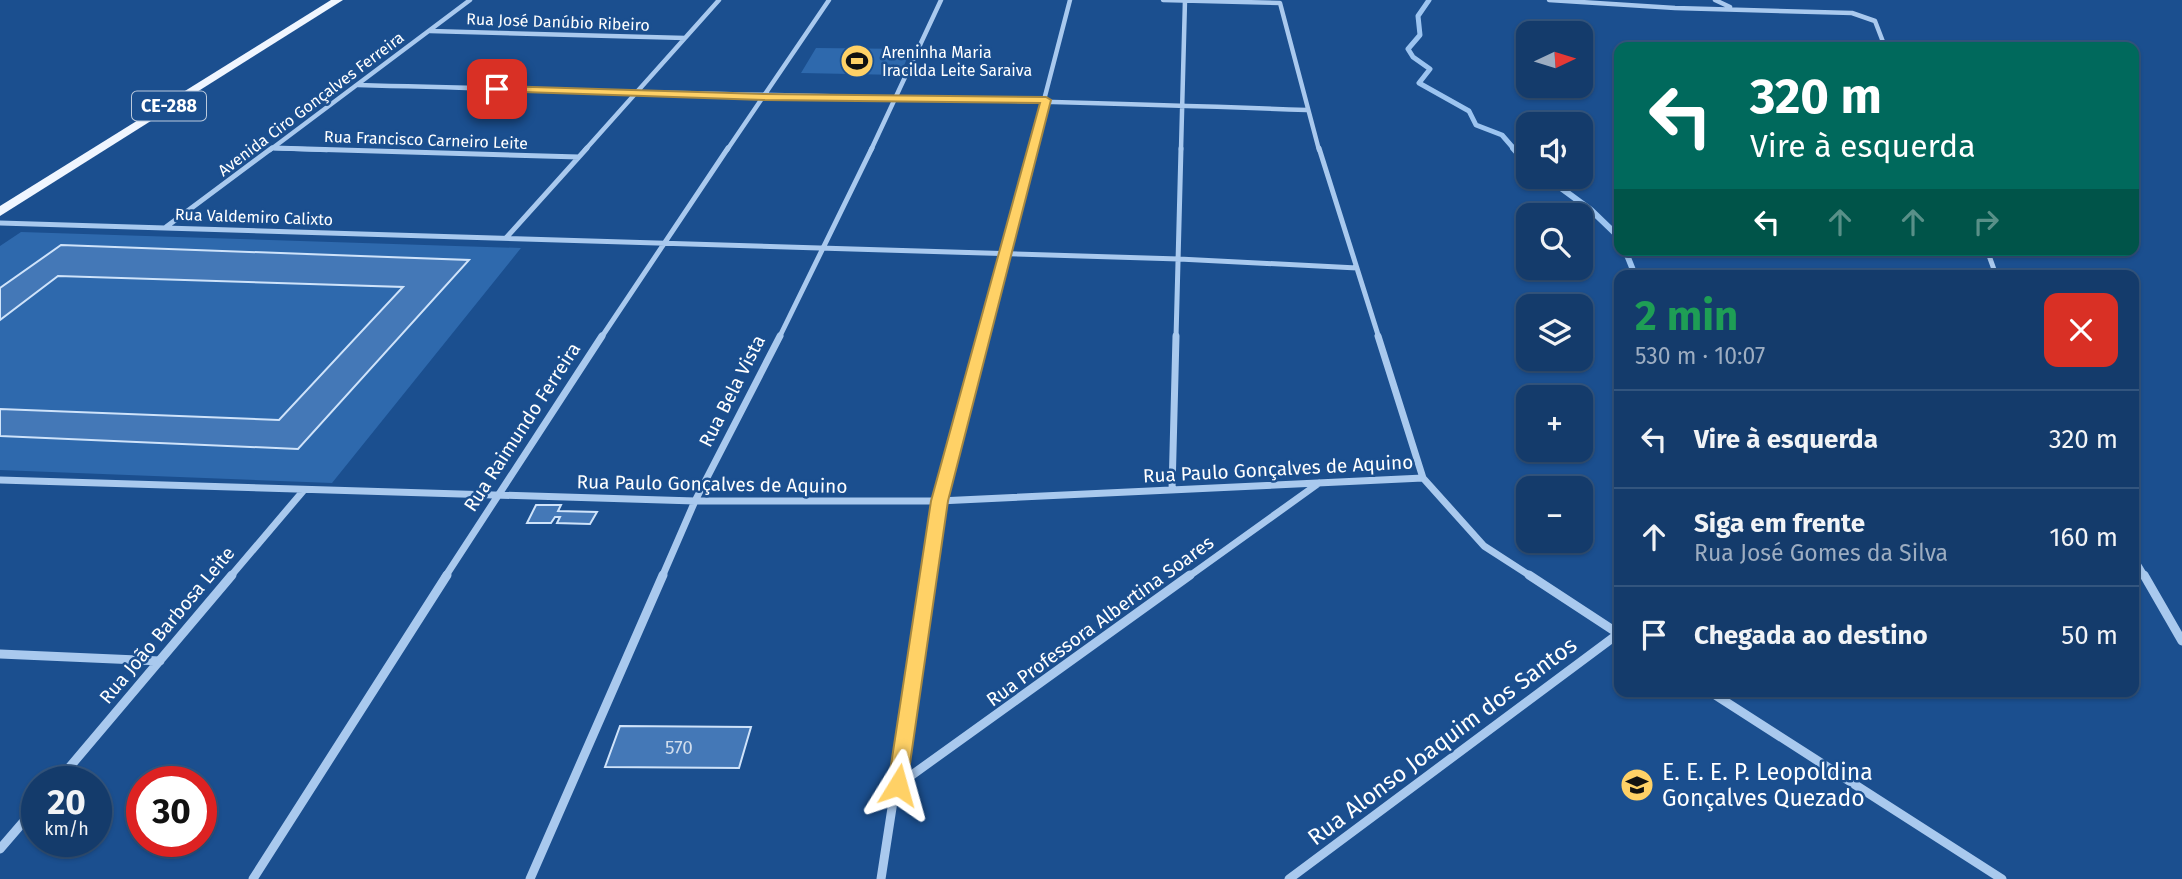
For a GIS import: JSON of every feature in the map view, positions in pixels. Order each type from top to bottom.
[{"type":"main road","name":"CE-288","points":[[0,212],[338,0]]},
{"type":"street","name":"Avenida Ciro Gonçalves Ferreira","points":[[166,228],[470,0]]},
{"type":"street","points":[[506,238],[719,0]]},
{"type":"street","name":"Rua Raimundo Ferreira","points":[[253,879],[497,496],[663,243],[829,0]]},
{"type":"street","name":"Rua Bela Vista","points":[[530,879],[695,501],[825,248],[941,0]]},
{"type":"street","points":[[881,879],[898,785],[939,501],[1070,0]]},
{"type":"street","points":[[1163,0],[1280,3],[1307,110],[1423,478],[1484,546],[1614,631]]},
{"type":"street","points":[[1172,490],[1185,0]]},
{"type":"street","points":[[1549,0],[1850,13],[1875,21],[1883,42]]},
{"type":"street","points":[[1715,0],[1735,8],[1762,11]]},
{"type":"street","name":"Rua José Danúbio Ribeiro","points":[[430,31],[685,38]]},
{"type":"street","points":[[358,85],[765,97],[1046,100],[1307,110]]},
{"type":"street","name":"Rua Francisco Carneiro Leite","points":[[273,148],[579,157]]},
{"type":"street","name":"Rua Valdemiro Calixto","points":[[0,223],[1180,259],[1357,268]]},
{"type":"street","name":"Rua Paulo Gonçalves de Aquino","points":[[0,480],[695,501],[939,501],[1423,478]]},
{"type":"street","name":"Rua Professora Albertina Soares","points":[[898,785],[1320,482]]},
{"type":"street","name":"Rua João Barbosa Leite","points":[[71,766],[304,490]]},
{"type":"street","points":[[2139,567],[2182,641]]},
{"type":"street","name":"Rua Alonso Joaquim dos Santos","points":[[1289,879],[1614,637]]},
{"type":"street","points":[[0,654],[160,661]]},
{"type":"street","points":[[1718,697],[2002,879]]},
{"type":"street","points":[[0,849],[21,825]]},
{"type":"shaded area","name":"Areninha Maria Iracilda Leite Saraiva","points":[[816,48],[911,49],[900,75],[801,73]]},
{"type":"shaded area","points":[[21,232],[521,248],[332,483],[0,470],[0,246]]},
{"type":"building","points":[[61,245],[469,260],[298,449],[0,436],[0,409],[279,420],[403,287],[58,276],[0,320],[0,288]]},
{"type":"building","points":[[536,505],[561,505],[558,511],[597,512],[590,524],[557,523],[560,517],[555,517],[551,523],[527,523]]},
{"type":"building","points":[[620,726],[751,727],[739,768],[605,767]]},
{"type":"waterway","points":[[1429,0],[1418,16],[1420,35],[1408,49],[1413,57],[1430,69],[1419,83],[1469,111],[1476,125],[1502,135],[1515,150]]},
{"type":"waterway","points":[[1513,148],[1516,151]]},
{"type":"waterway","points":[[1562,189],[1591,210],[1614,232]]},
{"type":"waterway","points":[[1627,256],[1633,270]]},
{"type":"place","name":"Areninha Maria Iracilda Leite Saraiva","points":[[857,61]]},
{"type":"place","name":"E. E. E. P. Leopoldina Gonçalves Quezado","points":[[1637,785]]},
{"type":"route","points":[[497,89],[765,97],[1046,100],[939,501],[898,785]]}]
